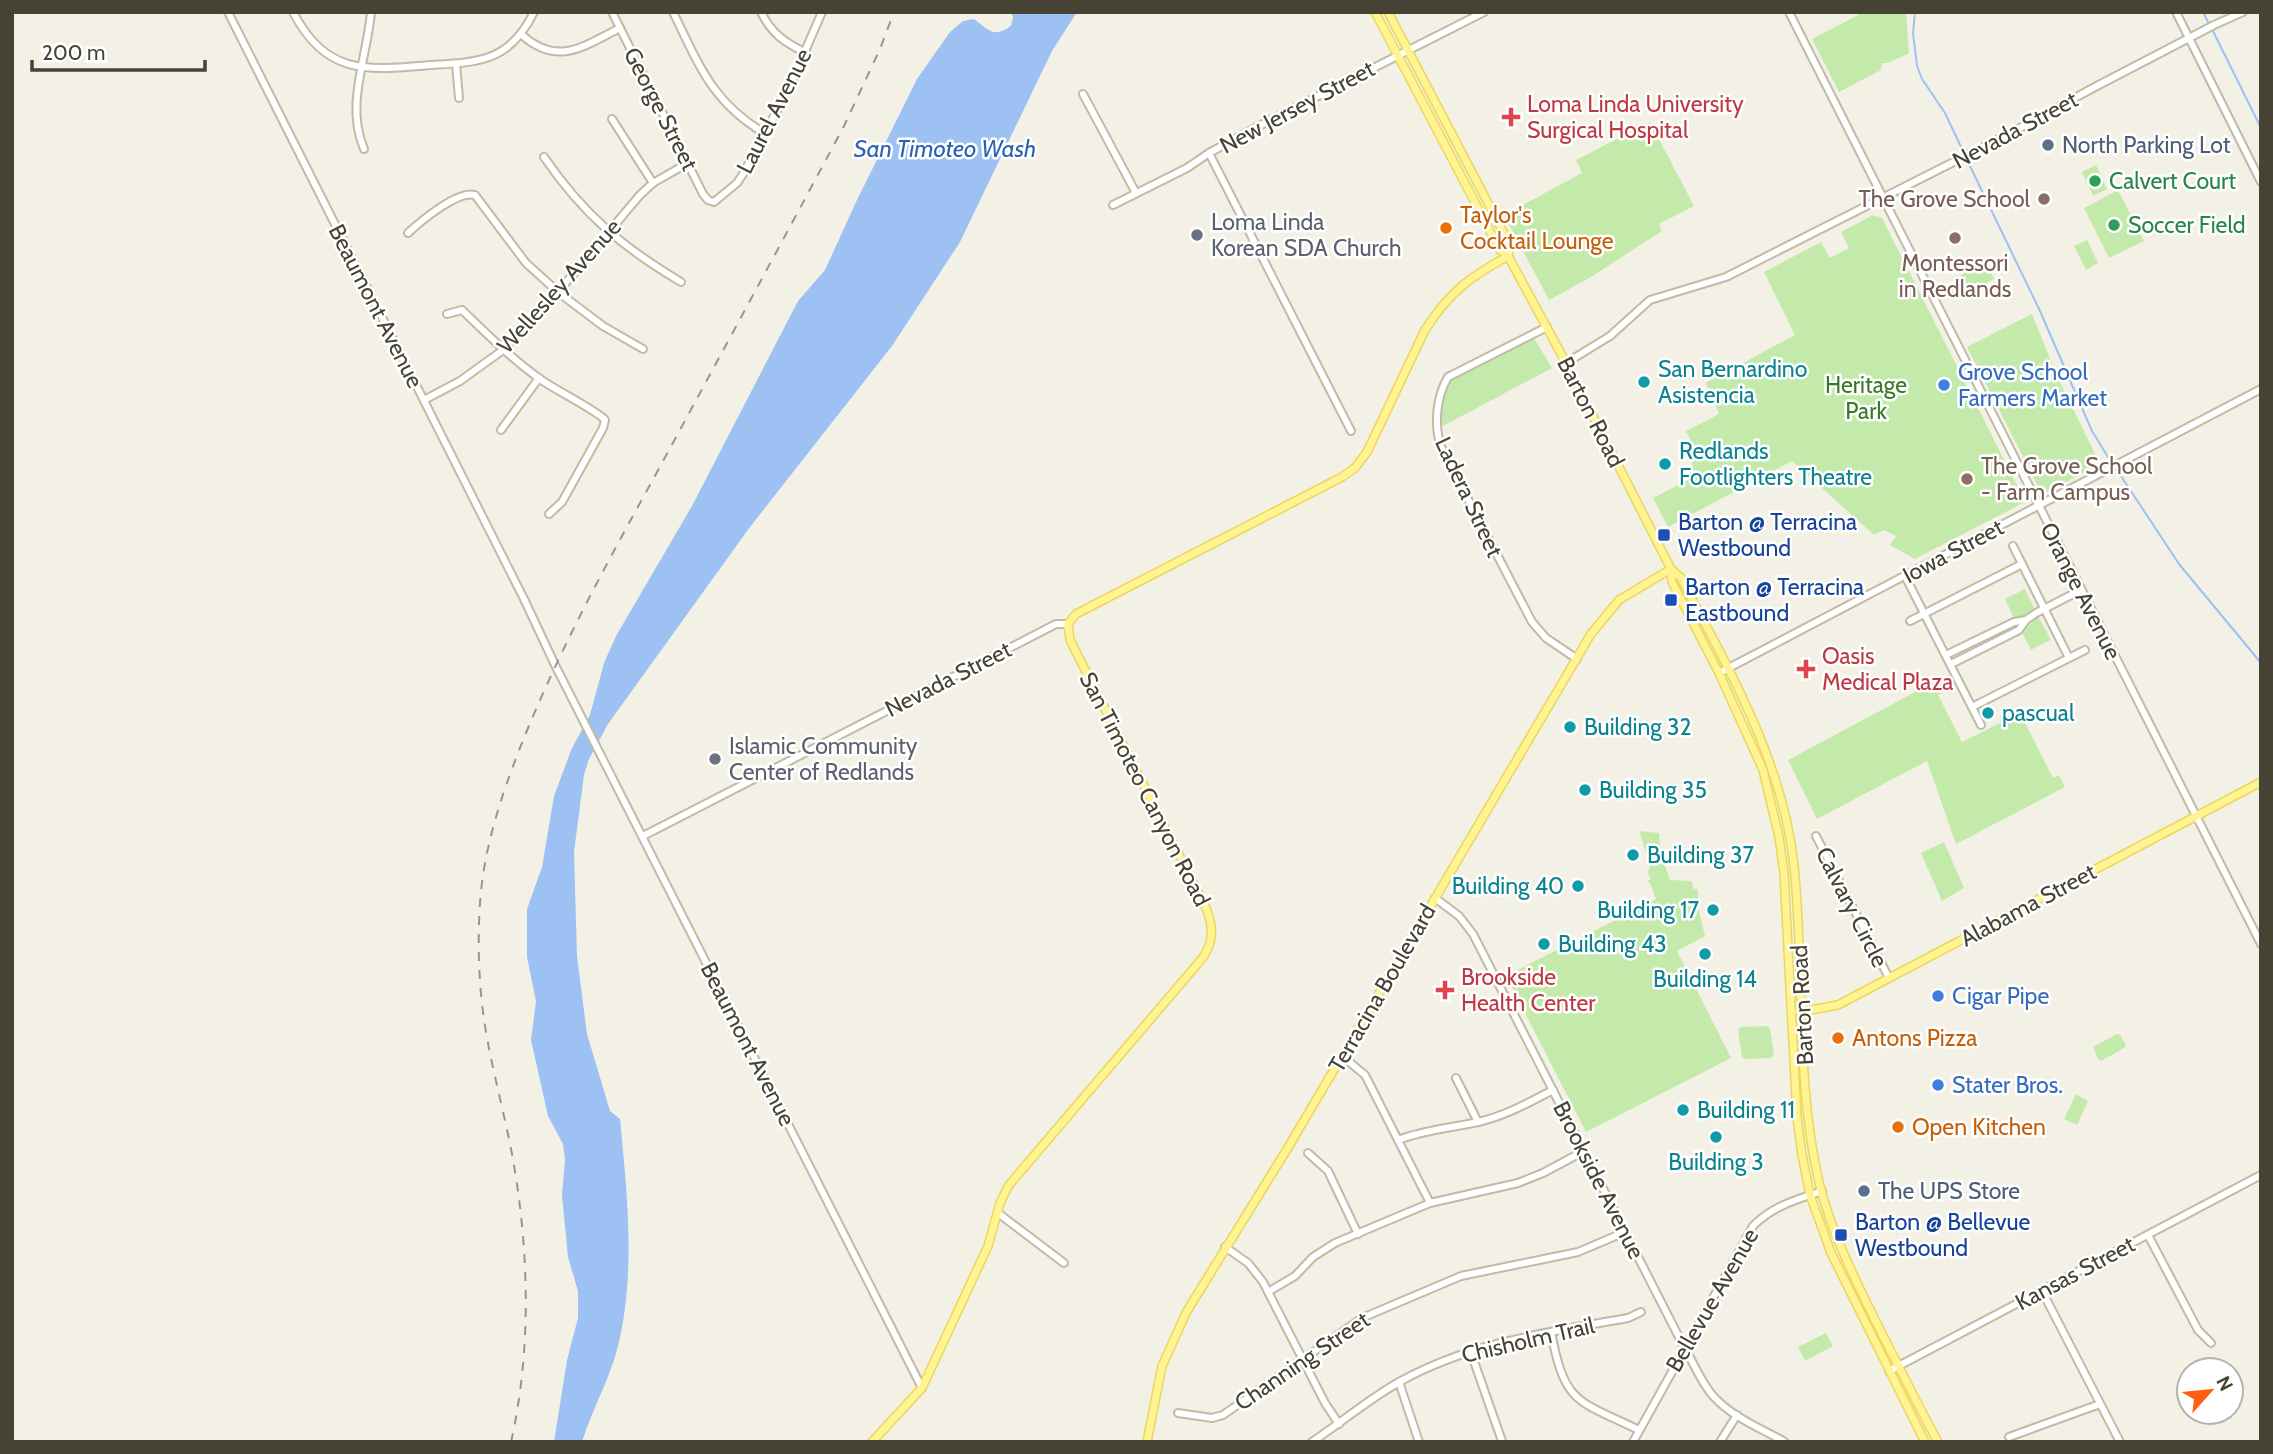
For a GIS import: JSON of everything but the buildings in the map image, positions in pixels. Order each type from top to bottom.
[{"type":"main road","name":"Barton Road","points":[[1375,12],[1500,250],[1508,256],[1547,327],[1671,569],[1681,578],[1758,731],[1777,782],[1794,866],[1808,1116],[1822,1191],[1851,1272],[1938,1442]]},
{"type":"main road","name":"Barton Road","points":[[1388,12],[1510,245],[1508,256]]},
{"type":"main road","points":[[1068,624],[1076,614],[1355,468],[1367,452],[1424,330],[1433,317],[1457,288],[1508,256]]},
{"type":"main road","name":"Barton Road","points":[[1671,569],[1672,582],[1746,729],[1766,785],[1779,837],[1784,873],[1797,1117],[1810,1195],[1830,1253],[1925,1442]]},
{"type":"main road","name":"Terracina Boulevard","points":[[1147,1442],[1162,1366],[1187,1311],[1286,1151],[1577,659],[1597,626],[1619,600],[1671,569]]},
{"type":"main road","name":"San Timoteo Canyon Road","points":[[872,1442],[922,1388],[988,1246],[1009,1185],[1209,950],[1212,925],[1206,908],[1070,640],[1068,624]]},
{"type":"main road","points":[[1766,785],[1777,782]]},
{"type":"main road","name":"Alabama Street","points":[[1791,1012],[1835,1006],[2261,782]]},
{"type":"street","name":"Beaumont Avenue","points":[[228,12],[922,1388]]},
{"type":"street","points":[[293,12],[301,28],[325,53],[362,68],[390,69],[480,61],[498,54],[522,35],[534,12]]},
{"type":"street","points":[[364,149],[355,114],[371,12]]},
{"type":"street","name":"George Street","points":[[612,12],[703,194],[708,200],[714,201]]},
{"type":"street","points":[[673,12],[709,84],[720,99],[735,114],[764,133]]},
{"type":"street","points":[[761,12],[780,40],[806,53]]},
{"type":"street","name":"Laurel Avenue","points":[[714,201],[737,183],[806,53],[822,12]]},
{"type":"street","name":"New Jersey Street","points":[[1113,205],[1398,54],[1484,12]]},
{"type":"street","name":"Orange Avenue","points":[[1788,12],[2261,944]]},
{"type":"street","points":[[2176,12],[2261,182]]},
{"type":"street","name":"Nevada Street","points":[[1566,363],[1609,335],[1650,300],[1726,277],[2243,12]]},
{"type":"street","points":[[522,35],[546,51],[564,52],[579,49],[620,28]]},
{"type":"street","points":[[456,64],[459,98]]},
{"type":"street","points":[[1083,94],[1136,193]]},
{"type":"street","points":[[612,119],[653,183]]},
{"type":"street","points":[[1209,153],[1351,431]]},
{"type":"street","points":[[544,157],[576,199],[608,233],[631,251],[681,282]]},
{"type":"street","name":"Wellesley Avenue","points":[[424,400],[460,381],[503,350],[558,292],[630,205],[653,183],[688,163]]},
{"type":"street","points":[[408,233],[429,215],[470,193],[478,197],[503,235],[526,263],[558,292],[603,326],[642,349]]},
{"type":"street","points":[[447,314],[463,310],[503,350],[538,379],[605,419],[603,428],[562,502],[549,514]]},
{"type":"street","name":"Ladera Street","points":[[1547,327],[1448,377],[1440,397],[1437,433],[1441,447],[1532,622],[1546,638],[1577,659]]},
{"type":"street","points":[[501,430],[538,379]]},
{"type":"street","name":"Iowa Street","points":[[1719,673],[2261,389]]},
{"type":"street","points":[[2013,546],[2069,658]]},
{"type":"street","points":[[1910,621],[2022,564]]},
{"type":"street","points":[[1905,576],[1981,725]]},
{"type":"street","points":[[1946,655],[2017,621],[2026,620],[2081,590]]},
{"type":"street","points":[[1951,664],[2019,630],[2026,620]]},
{"type":"street","name":"Nevada Street","points":[[643,836],[1056,624],[1068,624]]},
{"type":"street","points":[[1972,707],[2085,650]]},
{"type":"street","name":"Calvary Circle","points":[[1816,836],[1889,978]]},
{"type":"street","name":"Brookside Avenue","points":[[1434,898],[1459,915],[1469,926],[1684,1347],[1714,1398],[1737,1415],[1785,1442]]},
{"type":"street","points":[[1342,1056],[1365,1075],[1430,1203]]},
{"type":"street","points":[[1456,1078],[1478,1122]]},
{"type":"street","points":[[1398,1140],[1421,1132],[1478,1122],[1514,1110],[1553,1090]]},
{"type":"street","points":[[1268,1292],[1295,1276],[1325,1248],[1430,1203],[1518,1183],[1584,1151]]},
{"type":"street","points":[[1308,1153],[1328,1171],[1358,1234]]},
{"type":"street","name":"Kansas Street","points":[[1889,1371],[2261,1175]]},
{"type":"street","name":"Bellevue Avenue","points":[[1633,1442],[1753,1226],[1781,1204],[1822,1191]]},
{"type":"street","points":[[998,1213],[1064,1263]]},
{"type":"street","name":"Channing Street","points":[[1178,1413],[1203,1417],[1223,1415],[1362,1318],[1437,1284],[1461,1276],[1578,1252],[1625,1232]]},
{"type":"street","points":[[2148,1234],[2198,1330],[2211,1343]]},
{"type":"street","points":[[1225,1247],[1255,1269],[1325,1403],[1339,1424]]},
{"type":"street","points":[[2042,1291],[2120,1442]]},
{"type":"street","name":"Chisholm Trail","points":[[1312,1442],[1399,1382],[1470,1350],[1492,1343],[1628,1318],[1641,1312]]},
{"type":"street","points":[[1551,1332],[1560,1374],[1575,1397],[1585,1405],[1639,1430]]},
{"type":"street","points":[[1470,1350],[1502,1441]]},
{"type":"street","points":[[1399,1382],[1419,1442]]},
{"type":"street","points":[[2009,1437],[2100,1404]]},
{"type":"street","points":[[1720,1442],[1737,1415]]},
{"type":"green space","points":[[1864,12],[1906,12],[1909,53],[1882,63],[1881,70],[1839,92],[1812,39]]},
{"type":"green space","points":[[1650,122],[1694,206],[1659,224],[1662,231],[1591,277],[1549,300],[1504,215],[1582,173],[1576,160]]},
{"type":"green space","name":"Calvert Court","points":[[2096,165],[2107,189],[2093,196],[2082,172]]},
{"type":"green space","name":"Soccer Field","points":[[2118,190],[2144,241],[2109,258],[2084,208]]},
{"type":"green space","name":"Heritage Park","points":[[1873,215],[1882,218],[2024,499],[2023,503],[1915,559],[1890,545],[1896,536],[1884,530],[1874,535],[1792,461],[1668,527],[1653,498],[1688,480],[1695,450],[1686,431],[1719,414],[1706,383],[1795,335],[1764,272],[1821,242],[1830,258],[1849,248],[1841,232]]},
{"type":"green space","points":[[2087,240],[2098,263],[2086,270],[2074,246]]},
{"type":"green space","points":[[1986,262],[1994,279],[1969,292],[1961,275]]},
{"type":"green space","points":[[2032,314],[2057,376],[2100,464],[2047,492],[2040,490],[1967,347]]},
{"type":"green space","points":[[1534,338],[1552,368],[1443,426],[1443,401],[1453,378]]},
{"type":"green space","points":[[2025,589],[2034,608],[2025,617],[2014,618],[2005,599]]},
{"type":"green space","points":[[2038,616],[2051,640],[2031,650],[2022,632]]},
{"type":"green space","points":[[1952,676],[1957,686],[1938,695],[1962,742],[2020,713],[2053,778],[2059,775],[2065,787],[1956,844],[1927,761],[1817,819],[1788,760],[1932,683],[1934,685]]},
{"type":"green space","points":[[1639,831],[1659,833],[1661,854],[1670,880],[1691,881],[1694,889],[1698,889],[1698,907],[1705,936],[1677,951],[1731,1058],[1586,1132],[1506,976],[1656,899],[1647,881],[1651,879],[1648,873],[1650,865]]},
{"type":"green space","points":[[1944,842],[1964,888],[1942,901],[1921,853]]},
{"type":"green space","points":[[1767,1026],[1770,1029],[1774,1055],[1771,1058],[1744,1059],[1738,1030],[1741,1027]]},
{"type":"green space","points":[[2117,1034],[2126,1045],[2124,1048],[2101,1061],[2098,1059],[2093,1047]]},
{"type":"green space","points":[[2076,1094],[2088,1101],[2077,1125],[2064,1119]]},
{"type":"green space","points":[[1826,1333],[1833,1346],[1805,1361],[1798,1347]]},
{"type":"water","name":"San Timoteo Wash","points":[[1011,12],[1077,12],[1052,51],[960,242],[892,346],[750,527],[608,724],[589,759],[584,775],[574,852],[577,956],[587,1034],[610,1111],[620,1119],[627,1204],[627,1290],[618,1346],[582,1442],[554,1442],[567,1360],[578,1318],[578,1291],[568,1257],[562,1195],[565,1160],[563,1144],[548,1116],[531,1040],[536,1001],[527,957],[527,909],[542,867],[554,796],[572,748],[590,715],[604,663],[616,636],[692,506],[798,301],[825,270],[917,79],[950,32],[963,21],[974,19],[992,32],[1000,32],[1011,26]]},
{"type":"waterway","points":[[1915,12],[1913,33],[1917,66],[1922,79],[1945,113],[1963,151]]},
{"type":"waterway","points":[[2203,12],[2209,24]]},
{"type":"waterway","points":[[2212,29],[2261,128]]},
{"type":"waterway","points":[[1970,166],[2040,311],[2092,431],[2111,462]]},
{"type":"waterway","points":[[2117,470],[2179,564],[2261,663]]},
{"type":"railway","points":[[511,1442],[518,1407],[525,1335],[525,1261],[518,1189],[488,1043],[481,991],[480,903],[491,838],[518,753],[571,634],[844,126],[894,12]]},
{"type":"place","name":"Loma Linda University Surgical Hospital","points":[[1511,117]]},
{"type":"place","name":"North Parking Lot","points":[[2048,145]]},
{"type":"place","name":"Calvert Court","points":[[2095,181]]},
{"type":"place","name":"The Grove School","points":[[2044,199]]},
{"type":"place","name":"Soccer Field","points":[[2114,225]]},
{"type":"place","name":"Taylor's Cocktail Lounge","points":[[1446,228]]},
{"type":"place","name":"Loma Linda Korean SDA Church","points":[[1197,235]]},
{"type":"place","name":"Montessori in Redlands","points":[[1955,238]]},
{"type":"place","name":"San Bernardino Asistencia","points":[[1644,382]]},
{"type":"place","name":"Grove School Farmers Market","points":[[1944,385]]},
{"type":"place","name":"Redlands Footlighters Theatre","points":[[1665,464]]},
{"type":"place","name":"The Grove School - Farm Campus","points":[[1967,479]]},
{"type":"place","name":"Barton @ Terracina Westbound","points":[[1664,535]]},
{"type":"place","name":"Barton @ Terracina Eastbound","points":[[1671,600]]},
{"type":"place","name":"Oasis Medical Plaza","points":[[1806,669]]},
{"type":"place","name":"pascual","points":[[1988,713]]},
{"type":"place","name":"Building 32","points":[[1570,727]]},
{"type":"place","name":"Islamic Community Center of Redlands","points":[[715,759]]},
{"type":"place","name":"Building 35","points":[[1585,790]]},
{"type":"place","name":"Building 37","points":[[1633,855]]},
{"type":"place","name":"Building 40","points":[[1578,886]]},
{"type":"place","name":"Building 17","points":[[1713,910]]},
{"type":"place","name":"Building 43","points":[[1544,944]]},
{"type":"place","name":"Building 14","points":[[1705,954]]},
{"type":"place","name":"Brookside Health Center","points":[[1445,990]]},
{"type":"place","name":"Cigar Pipe","points":[[1938,996]]},
{"type":"place","name":"Antons Pizza","points":[[1838,1038]]},
{"type":"place","name":"Stater Bros.","points":[[1938,1085]]},
{"type":"place","name":"Building 11","points":[[1683,1110]]},
{"type":"place","name":"Open Kitchen","points":[[1898,1127]]},
{"type":"place","name":"Building 3","points":[[1716,1137]]},
{"type":"place","name":"The UPS Store","points":[[1864,1191]]},
{"type":"place","name":"Barton @ Bellevue Westbound","points":[[1841,1235]]}]
